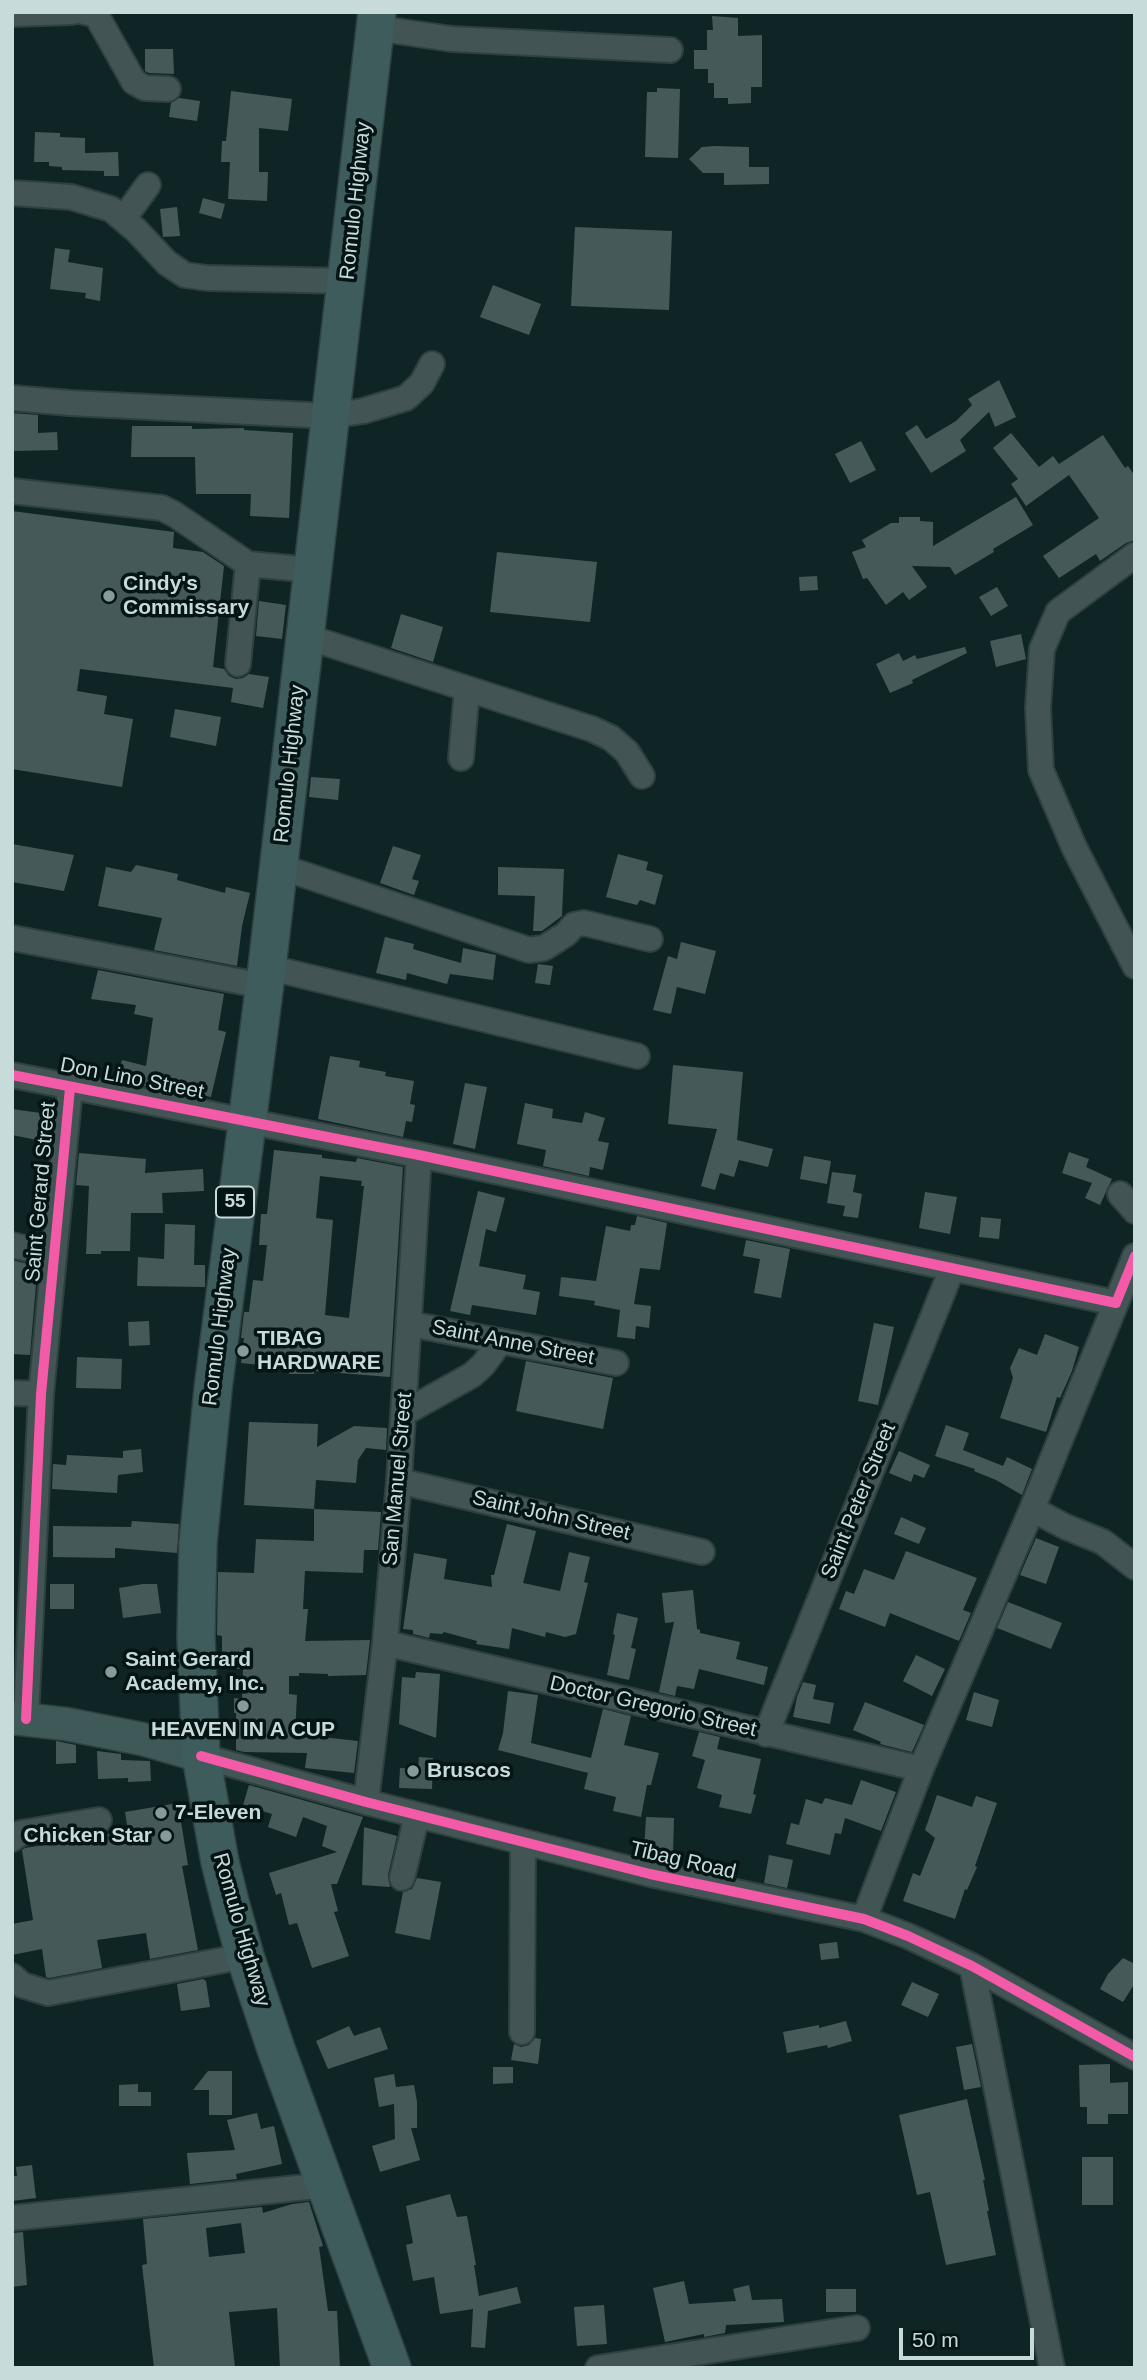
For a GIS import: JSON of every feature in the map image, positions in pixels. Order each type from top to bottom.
[{"type":"highway","name":"Romulo Highway","points":[[376,20],[266,976],[211,1402],[198,1543],[197,1675],[201,1756],[220,1861],[245,1956],[392,2368]]},
{"type":"main road","points":[[19,1719],[66,1724],[142,1739],[201,1756]]},
{"type":"street","points":[[12,15],[72,12]]},
{"type":"street","points":[[85,12],[98,18],[134,82],[145,88],[168,89]]},
{"type":"street","points":[[376,20],[452,39],[670,50]]},
{"type":"street","points":[[124,218],[148,185]]},
{"type":"street","points":[[12,193],[71,197],[111,209],[124,218],[167,263],[184,275],[207,278],[347,281]]},
{"type":"street","points":[[12,398],[329,416],[363,411],[406,398],[422,383],[432,364]]},
{"type":"street","points":[[12,491],[162,508],[248,564],[312,570]]},
{"type":"street","points":[[1135,555],[1058,612],[1042,649],[1038,708],[1041,770],[1074,847],[1135,966]]},
{"type":"street","points":[[238,664],[248,564]]},
{"type":"street","points":[[304,635],[592,729],[611,738],[627,752],[642,776]]},
{"type":"street","points":[[461,758],[467,690]]},
{"type":"street","points":[[278,866],[529,950],[544,948],[575,925],[584,923],[650,939]]},
{"type":"street","points":[[12,938],[266,976],[637,1056]]},
{"type":"street","name":"Don Lino Street","points":[[12,1076],[419,1155],[1116,1303]]},
{"type":"street","name":"Saint Gerard Street","points":[[19,1719],[23,1558],[70,1088]]},
{"type":"street","name":"San Manuel Street","points":[[366,1802],[385,1643],[399,1481],[419,1155]]},
{"type":"street","points":[[12,1245],[54,1255]]},
{"type":"street","points":[[864,1919],[921,1769],[1032,1509],[1135,1256]]},
{"type":"street","name":"Saint Peter Street","points":[[766,1734],[952,1269]]},
{"type":"street","name":"Saint Anne Street","points":[[410,1324],[616,1363]]},
{"type":"street","points":[[404,1413],[472,1375],[483,1366],[500,1342]]},
{"type":"street","points":[[12,1393],[41,1394]]},
{"type":"street","name":"Saint John Street","points":[[399,1481],[702,1552]]},
{"type":"street","points":[[1032,1509],[1103,1542],[1135,1566]]},
{"type":"street","name":"Doctor Gregorio Street","points":[[385,1643],[921,1769]]},
{"type":"street","name":"Tibag Road","points":[[201,1756],[366,1802],[650,1874],[864,1919],[972,1966],[1135,2057]]},
{"type":"street","points":[[402,1878],[417,1815]]},
{"type":"street","points":[[12,1839],[21,1833],[99,1820]]},
{"type":"street","points":[[522,2032],[523,1842]]},
{"type":"street","points":[[12,1976],[22,1985],[48,1993],[245,1956]]},
{"type":"street","points":[[972,1966],[1052,2368]]},
{"type":"street","points":[[12,2218],[326,2185]]},
{"type":"street","points":[[598,2368],[857,2328]]},
{"type":"building","points":[[712,16],[738,18],[738,36],[762,35],[762,87],[751,87],[751,103],[728,104],[728,98],[714,98],[714,83],[708,83],[708,69],[694,69],[694,50],[707,50],[707,30],[713,30]]},
{"type":"building","points":[[145,49],[173,49],[174,74],[145,71]]},
{"type":"building","points":[[657,88],[680,89],[678,158],[645,157],[647,92],[657,92]]},
{"type":"building","points":[[231,91],[292,99],[288,131],[259,128],[259,172],[268,172],[267,201],[228,199],[230,162],[221,162]]},
{"type":"building","points":[[179,98],[200,101],[197,121],[169,117],[171,103]]},
{"type":"building","points":[[35,132],[85,138],[85,153],[118,152],[119,176],[104,176],[104,171],[62,170],[62,167],[49,166],[49,162],[34,162]]},
{"type":"building","points":[[702,147],[749,147],[749,167],[769,167],[769,184],[724,185],[724,173],[703,173],[689,159]]},
{"type":"building","points":[[203,198],[225,204],[221,219],[199,213]]},
{"type":"building","points":[[177,207],[180,236],[163,237],[160,209]]},
{"type":"building","points":[[575,227],[672,231],[669,310],[571,306]]},
{"type":"building","points":[[55,248],[70,250],[68,262],[103,268],[100,301],[85,298],[86,293],[50,289]]},
{"type":"building","points":[[493,285],[541,304],[529,335],[480,317]]},
{"type":"building","points":[[999,380],[1016,417],[995,427],[989,412],[960,440],[966,451],[931,473],[905,433],[917,425],[926,439],[956,421],[972,405],[968,399]]},
{"type":"building","points":[[12,413],[38,415],[38,433],[57,432],[58,450],[12,451]]},
{"type":"building","points":[[132,426],[244,428],[293,433],[289,518],[250,516],[251,494],[196,494],[195,457],[131,457]]},
{"type":"building","points":[[1011,433],[1039,467],[1053,456],[1059,464],[1103,435],[1125,468],[1128,466],[1135,476],[1135,540],[1100,561],[1096,554],[1059,578],[1043,556],[1099,518],[1069,475],[1026,506],[1011,484],[1018,479],[993,448]]},
{"type":"building","points":[[861,441],[876,470],[850,483],[835,454]]},
{"type":"building","points":[[1016,497],[1033,525],[955,575],[950,567],[912,566],[927,587],[909,600],[903,592],[886,605],[867,578],[863,579],[852,552],[866,547],[862,540],[891,523],[899,523],[899,517],[920,517],[920,521],[933,522],[933,546]]},
{"type":"building","name":"Cindy's Commissary","points":[[12,511],[174,532],[173,548],[203,552],[224,566],[213,667],[224,669],[229,676],[236,679],[249,674],[269,677],[263,708],[231,702],[233,688],[80,669],[77,691],[107,696],[104,714],[133,719],[122,787],[12,769]]},
{"type":"building","points":[[497,552],[597,562],[590,622],[490,612]]},
{"type":"building","points":[[817,576],[818,590],[800,591],[799,577]]},
{"type":"building","points":[[997,587],[1008,606],[991,616],[979,597]]},
{"type":"building","points":[[259,601],[286,605],[282,639],[256,636]]},
{"type":"building","points":[[401,614],[443,627],[433,662],[391,648]]},
{"type":"building","points":[[1021,634],[1026,659],[996,667],[990,641]]},
{"type":"building","points":[[965,647],[967,653],[890,693],[876,664],[899,653],[903,661],[915,655],[917,659]]},
{"type":"building","points":[[175,709],[221,717],[216,746],[170,737]]},
{"type":"building","points":[[311,777],[340,779],[338,800],[309,797]]},
{"type":"building","points":[[12,844],[74,855],[64,891],[12,882]]},
{"type":"building","points":[[393,846],[421,855],[412,879],[419,881],[414,895],[380,883]]},
{"type":"building","points":[[618,854],[648,862],[646,870],[663,875],[655,905],[640,900],[637,905],[606,897]]},
{"type":"building","points":[[136,865],[178,874],[177,880],[225,893],[226,887],[250,893],[237,966],[154,950],[162,918],[98,906],[106,867],[131,872]]},
{"type":"building","points":[[498,867],[564,869],[562,916],[542,931],[533,931],[535,896],[498,895]]},
{"type":"building","points":[[385,937],[414,944],[413,949],[461,963],[463,948],[496,955],[493,980],[450,974],[447,984],[407,973],[406,980],[376,973]]},
{"type":"building","points":[[681,942],[716,951],[705,994],[677,987],[671,1014],[653,1010],[668,956],[677,959]]},
{"type":"building","points":[[538,964],[553,966],[550,985],[535,983]]},
{"type":"building","points":[[98,970],[224,994],[218,1030],[226,1032],[211,1097],[150,1083],[149,1087],[117,1081],[122,1060],[146,1066],[153,1018],[134,1014],[136,1005],[91,999]]},
{"type":"building","points":[[330,1056],[360,1061],[359,1067],[386,1072],[385,1076],[414,1081],[410,1104],[415,1105],[412,1122],[406,1121],[403,1137],[318,1119]]},
{"type":"building","points":[[673,1065],[743,1072],[737,1140],[773,1149],[768,1167],[739,1160],[734,1177],[720,1173],[715,1190],[701,1186],[717,1129],[668,1124]]},
{"type":"building","points":[[465,1083],[487,1087],[475,1149],[453,1144]]},
{"type":"building","points":[[525,1103],[553,1109],[552,1118],[582,1123],[585,1112],[605,1118],[598,1141],[609,1143],[603,1170],[590,1167],[589,1176],[543,1166],[546,1150],[517,1144]]},
{"type":"building","points":[[12,1109],[48,1114],[42,1141],[12,1135]]},
{"type":"building","points":[[274,1150],[356,1162],[357,1158],[403,1167],[390,1377],[314,1371],[314,1374],[289,1374],[289,1368],[241,1363],[244,1312],[249,1312],[253,1280],[263,1281],[267,1245],[259,1245],[261,1214],[267,1214]],"holes":[[[320,1176],[362,1181],[361,1186],[364,1186],[349,1318],[325,1315],[333,1220],[316,1218]]]},
{"type":"building","points":[[1069,1152],[1089,1159],[1086,1167],[1112,1179],[1100,1205],[1085,1198],[1092,1183],[1062,1173]]},
{"type":"building","points":[[79,1153],[146,1159],[145,1173],[203,1169],[204,1191],[162,1193],[163,1213],[131,1213],[130,1251],[86,1254],[89,1186],[76,1185]]},
{"type":"building","points":[[804,1156],[831,1161],[827,1184],[800,1179]]},
{"type":"building","points":[[832,1172],[856,1175],[853,1192],[862,1194],[858,1218],[843,1216],[845,1206],[827,1203]]},
{"type":"building","points":[[478,1191],[505,1198],[496,1232],[486,1229],[479,1266],[526,1275],[523,1289],[540,1292],[536,1315],[472,1305],[470,1315],[450,1311]]},
{"type":"building","points":[[925,1192],[957,1197],[950,1234],[919,1228]]},
{"type":"building","points":[[637,1216],[667,1223],[660,1270],[640,1268],[634,1304],[651,1306],[649,1328],[636,1326],[635,1339],[617,1337],[620,1310],[594,1305],[595,1301],[559,1296],[561,1277],[596,1281],[606,1226],[630,1231]]},
{"type":"building","points":[[981,1217],[1001,1219],[999,1239],[979,1237]]},
{"type":"building","points":[[165,1224],[195,1225],[194,1265],[205,1265],[205,1287],[137,1286],[138,1257],[164,1259]]},
{"type":"building","points":[[746,1240],[790,1249],[781,1298],[754,1293],[760,1259],[743,1256]]},
{"type":"building","points":[[12,1260],[36,1266],[30,1355],[12,1354]]},
{"type":"building","points":[[149,1321],[150,1345],[129,1346],[128,1322]]},
{"type":"building","points":[[874,1323],[894,1327],[878,1405],[858,1401]]},
{"type":"building","points":[[1045,1334],[1079,1347],[1072,1371],[1060,1398],[1057,1397],[1046,1432],[1000,1418],[1013,1378],[1010,1368],[1019,1348],[1037,1355]]},
{"type":"building","points":[[77,1357],[122,1359],[121,1389],[76,1388]]},
{"type":"building","points":[[526,1361],[613,1378],[603,1429],[516,1411]]},
{"type":"building","points":[[249,1422],[318,1424],[317,1447],[354,1426],[387,1428],[386,1450],[366,1448],[358,1460],[356,1483],[316,1480],[314,1509],[244,1505]]},
{"type":"building","points":[[946,1425],[969,1433],[963,1450],[1003,1466],[1007,1457],[1032,1469],[1022,1495],[974,1471],[975,1469],[935,1456]]},
{"type":"building","points":[[141,1449],[143,1472],[118,1475],[117,1493],[52,1489],[53,1464],[66,1465],[67,1455],[123,1458],[123,1451]]},
{"type":"building","points":[[899,1451],[930,1465],[924,1478],[914,1474],[911,1482],[889,1473]]},
{"type":"building","points":[[314,1509],[381,1512],[378,1550],[364,1550],[363,1573],[305,1571],[303,1609],[308,1609],[305,1641],[370,1640],[366,1675],[328,1676],[299,1673],[299,1676],[289,1676],[289,1694],[297,1695],[295,1734],[358,1741],[354,1773],[305,1768],[307,1753],[236,1750],[234,1698],[242,1699],[243,1669],[222,1669],[222,1636],[217,1635],[218,1572],[254,1573],[256,1539],[314,1541]]},
{"type":"building","points":[[901,1517],[926,1528],[919,1544],[894,1534]]},
{"type":"building","points":[[132,1521],[179,1524],[177,1553],[115,1548],[115,1558],[53,1557],[53,1526],[131,1527]]},
{"type":"building","points":[[507,1524],[536,1531],[523,1583],[560,1591],[569,1552],[590,1557],[584,1582],[588,1583],[576,1634],[565,1637],[546,1632],[545,1637],[512,1628],[509,1649],[476,1644],[477,1641],[444,1632],[430,1633],[429,1638],[413,1634],[413,1630],[403,1629],[414,1553],[447,1559],[444,1579],[492,1587],[491,1575],[494,1575]]},
{"type":"building","points":[[1036,1538],[1059,1547],[1046,1584],[1020,1575]]},
{"type":"building","points":[[906,1551],[977,1578],[963,1610],[971,1613],[959,1641],[890,1613],[885,1627],[839,1609],[846,1591],[854,1594],[864,1569],[894,1580]]},
{"type":"building","points":[[50,1584],[74,1584],[74,1609],[50,1609]]},
{"type":"building","points":[[157,1584],[161,1613],[123,1618],[119,1588]]},
{"type":"building","points":[[693,1590],[697,1629],[700,1633],[740,1642],[736,1659],[768,1667],[764,1685],[699,1669],[694,1689],[677,1686],[675,1696],[659,1692],[674,1622],[665,1623],[662,1593]]},
{"type":"building","points":[[1008,1602],[1062,1623],[1051,1649],[997,1628]]},
{"type":"building","points":[[617,1613],[638,1618],[631,1648],[636,1649],[629,1680],[607,1675]]},
{"type":"building","points":[[916,1655],[945,1669],[932,1696],[903,1681]]},
{"type":"building","points":[[416,1672],[440,1674],[436,1738],[399,1724],[402,1677],[415,1678]]},
{"type":"building","points":[[803,1682],[816,1685],[813,1699],[834,1703],[830,1724],[793,1717]]},
{"type":"building","points":[[508,1691],[538,1695],[531,1743],[591,1758],[603,1709],[631,1716],[624,1745],[659,1753],[651,1785],[647,1785],[641,1817],[613,1811],[616,1797],[584,1789],[588,1773],[498,1750]]},
{"type":"building","points":[[974,1692],[999,1700],[992,1727],[966,1720]]},
{"type":"building","points":[[865,1702],[924,1725],[912,1752],[880,1744],[881,1742],[853,1730]]},
{"type":"building","points":[[699,1732],[720,1737],[717,1749],[761,1759],[751,1814],[719,1807],[722,1795],[697,1788],[705,1760],[692,1756]]},
{"type":"building","points":[[56,1741],[76,1745],[76,1763],[56,1764]]},
{"type":"building","points":[[97,1751],[121,1754],[121,1760],[150,1761],[151,1781],[128,1782],[128,1778],[98,1779]]},
{"type":"building","points":[[419,1757],[433,1758],[432,1789],[399,1788],[400,1768],[418,1769]]},
{"type":"building","points":[[861,1780],[896,1792],[881,1831],[845,1818],[841,1834],[835,1833],[830,1855],[786,1844],[791,1823],[799,1825],[806,1799],[822,1804],[825,1798],[852,1805]]},
{"type":"building","points":[[249,1785],[363,1817],[337,1884],[331,1884],[338,1911],[334,1912],[349,1956],[312,1968],[297,1923],[289,1925],[281,1893],[276,1895],[269,1873],[337,1852],[322,1846],[327,1826],[303,1817],[296,1837],[268,1827],[272,1814],[243,1805]]},
{"type":"building","points":[[937,1795],[972,1807],[976,1796],[997,1803],[975,1866],[977,1867],[967,1890],[965,1889],[955,1919],[903,1901],[913,1873],[920,1876],[935,1838],[925,1830]]},
{"type":"building","points":[[178,1803],[188,1865],[182,1866],[198,1950],[150,1959],[146,1933],[97,1940],[102,1968],[49,1978],[46,1977],[42,1949],[12,1955],[12,1924],[33,1920],[22,1850],[128,1831],[125,1812]]},
{"type":"building","points":[[646,1817],[674,1818],[673,1853],[644,1852]]},
{"type":"building","points":[[364,1827],[397,1836],[388,1875],[390,1887],[362,1885]]},
{"type":"building","points":[[769,1855],[793,1860],[787,1888],[764,1883]]},
{"type":"building","points":[[417,1878],[441,1882],[430,1940],[395,1933],[403,1892],[412,1889]]},
{"type":"building","points":[[837,1942],[839,1958],[821,1960],[819,1944]]},
{"type":"building","points":[[1123,1958],[1135,1964],[1135,1983],[1123,2002],[1100,1989],[1108,1974]]},
{"type":"building","points":[[203,1979],[206,1981],[210,2007],[181,2011],[177,1984]]},
{"type":"building","points":[[912,1982],[939,1994],[928,2017],[901,2005]]},
{"type":"building","points":[[846,2021],[852,2041],[828,2048],[827,2045],[787,2053],[783,2032],[819,2025],[819,2028]]},
{"type":"building","points":[[349,2026],[354,2036],[380,2027],[388,2049],[328,2069],[316,2041]]},
{"type":"building","points":[[535,2038],[541,2039],[538,2064],[511,2060],[514,2044],[521,2047],[529,2045]]},
{"type":"building","points":[[972,2044],[981,2087],[964,2090],[956,2047]]},
{"type":"building","points":[[1110,2064],[1110,2083],[1128,2082],[1128,2114],[1108,2114],[1108,2124],[1087,2124],[1087,2107],[1080,2107],[1079,2065]]},
{"type":"building","points":[[493,2067],[513,2067],[513,2083],[493,2084]]},
{"type":"building","points":[[208,2071],[232,2071],[232,2115],[209,2115],[209,2090],[193,2090]]},
{"type":"building","points":[[394,2074],[396,2087],[414,2085],[417,2128],[411,2128],[420,2160],[380,2172],[372,2146],[395,2139],[394,2104],[379,2107],[374,2078]]},
{"type":"building","points":[[138,2084],[138,2092],[151,2092],[151,2106],[119,2106],[119,2085]]},
{"type":"building","points":[[967,2099],[985,2180],[987,2211],[996,2255],[946,2265],[930,2192],[917,2195],[899,2115]]},
{"type":"building","points":[[257,2113],[261,2129],[274,2126],[282,2164],[236,2174],[237,2179],[190,2184],[187,2153],[235,2150],[227,2120]]},
{"type":"building","points":[[1082,2157],[1113,2157],[1113,2205],[1082,2205]]},
{"type":"building","points":[[32,2165],[36,2198],[12,2201],[12,2176],[17,2176],[16,2167]]},
{"type":"building","points":[[450,2194],[457,2217],[467,2216],[479,2296],[517,2287],[521,2303],[488,2311],[485,2348],[471,2347],[473,2309],[440,2314],[434,2277],[413,2281],[406,2245],[413,2243],[406,2206]]},
{"type":"building","points":[[309,2202],[323,2246],[319,2247],[328,2311],[337,2311],[340,2368],[280,2368],[277,2308],[229,2312],[235,2368],[154,2368],[142,2265],[147,2264],[143,2219],[262,2207],[263,2213]],"holes":[[[241,2223],[245,2253],[209,2257],[206,2228]]]},
{"type":"building","points":[[23,2232],[27,2285],[12,2287],[12,2233]]},
{"type":"building","points":[[684,2281],[689,2304],[736,2301],[733,2289],[749,2285],[752,2300],[782,2299],[784,2322],[726,2325],[725,2333],[704,2337],[704,2334],[665,2342],[653,2288]]},
{"type":"building","points":[[826,2289],[856,2289],[856,2312],[826,2312]]},
{"type":"building","points":[[604,2305],[607,2344],[577,2346],[574,2307]]},
{"type":"cycle path","points":[[12,1075],[419,1155],[1116,1303],[1135,1256]]},
{"type":"cycle path","points":[[26,1719],[41,1394],[70,1088]]},
{"type":"cycle path","points":[[201,1756],[366,1802],[650,1874],[864,1919],[972,1966],[1135,2057]]},
{"type":"place","name":"Cindy's Commissary","points":[[109,596]]},
{"type":"place","name":"TIBAG HARDWARE","points":[[243,1351]]},
{"type":"place","name":"Saint Gerard Academy, Inc.","points":[[111,1672]]},
{"type":"place","name":"HEAVEN IN A CUP","points":[[243,1706]]},
{"type":"place","name":"Bruscos","points":[[413,1771]]},
{"type":"place","name":"7-Eleven","points":[[161,1813]]},
{"type":"place","name":"Chicken Star","points":[[166,1836]]}]
